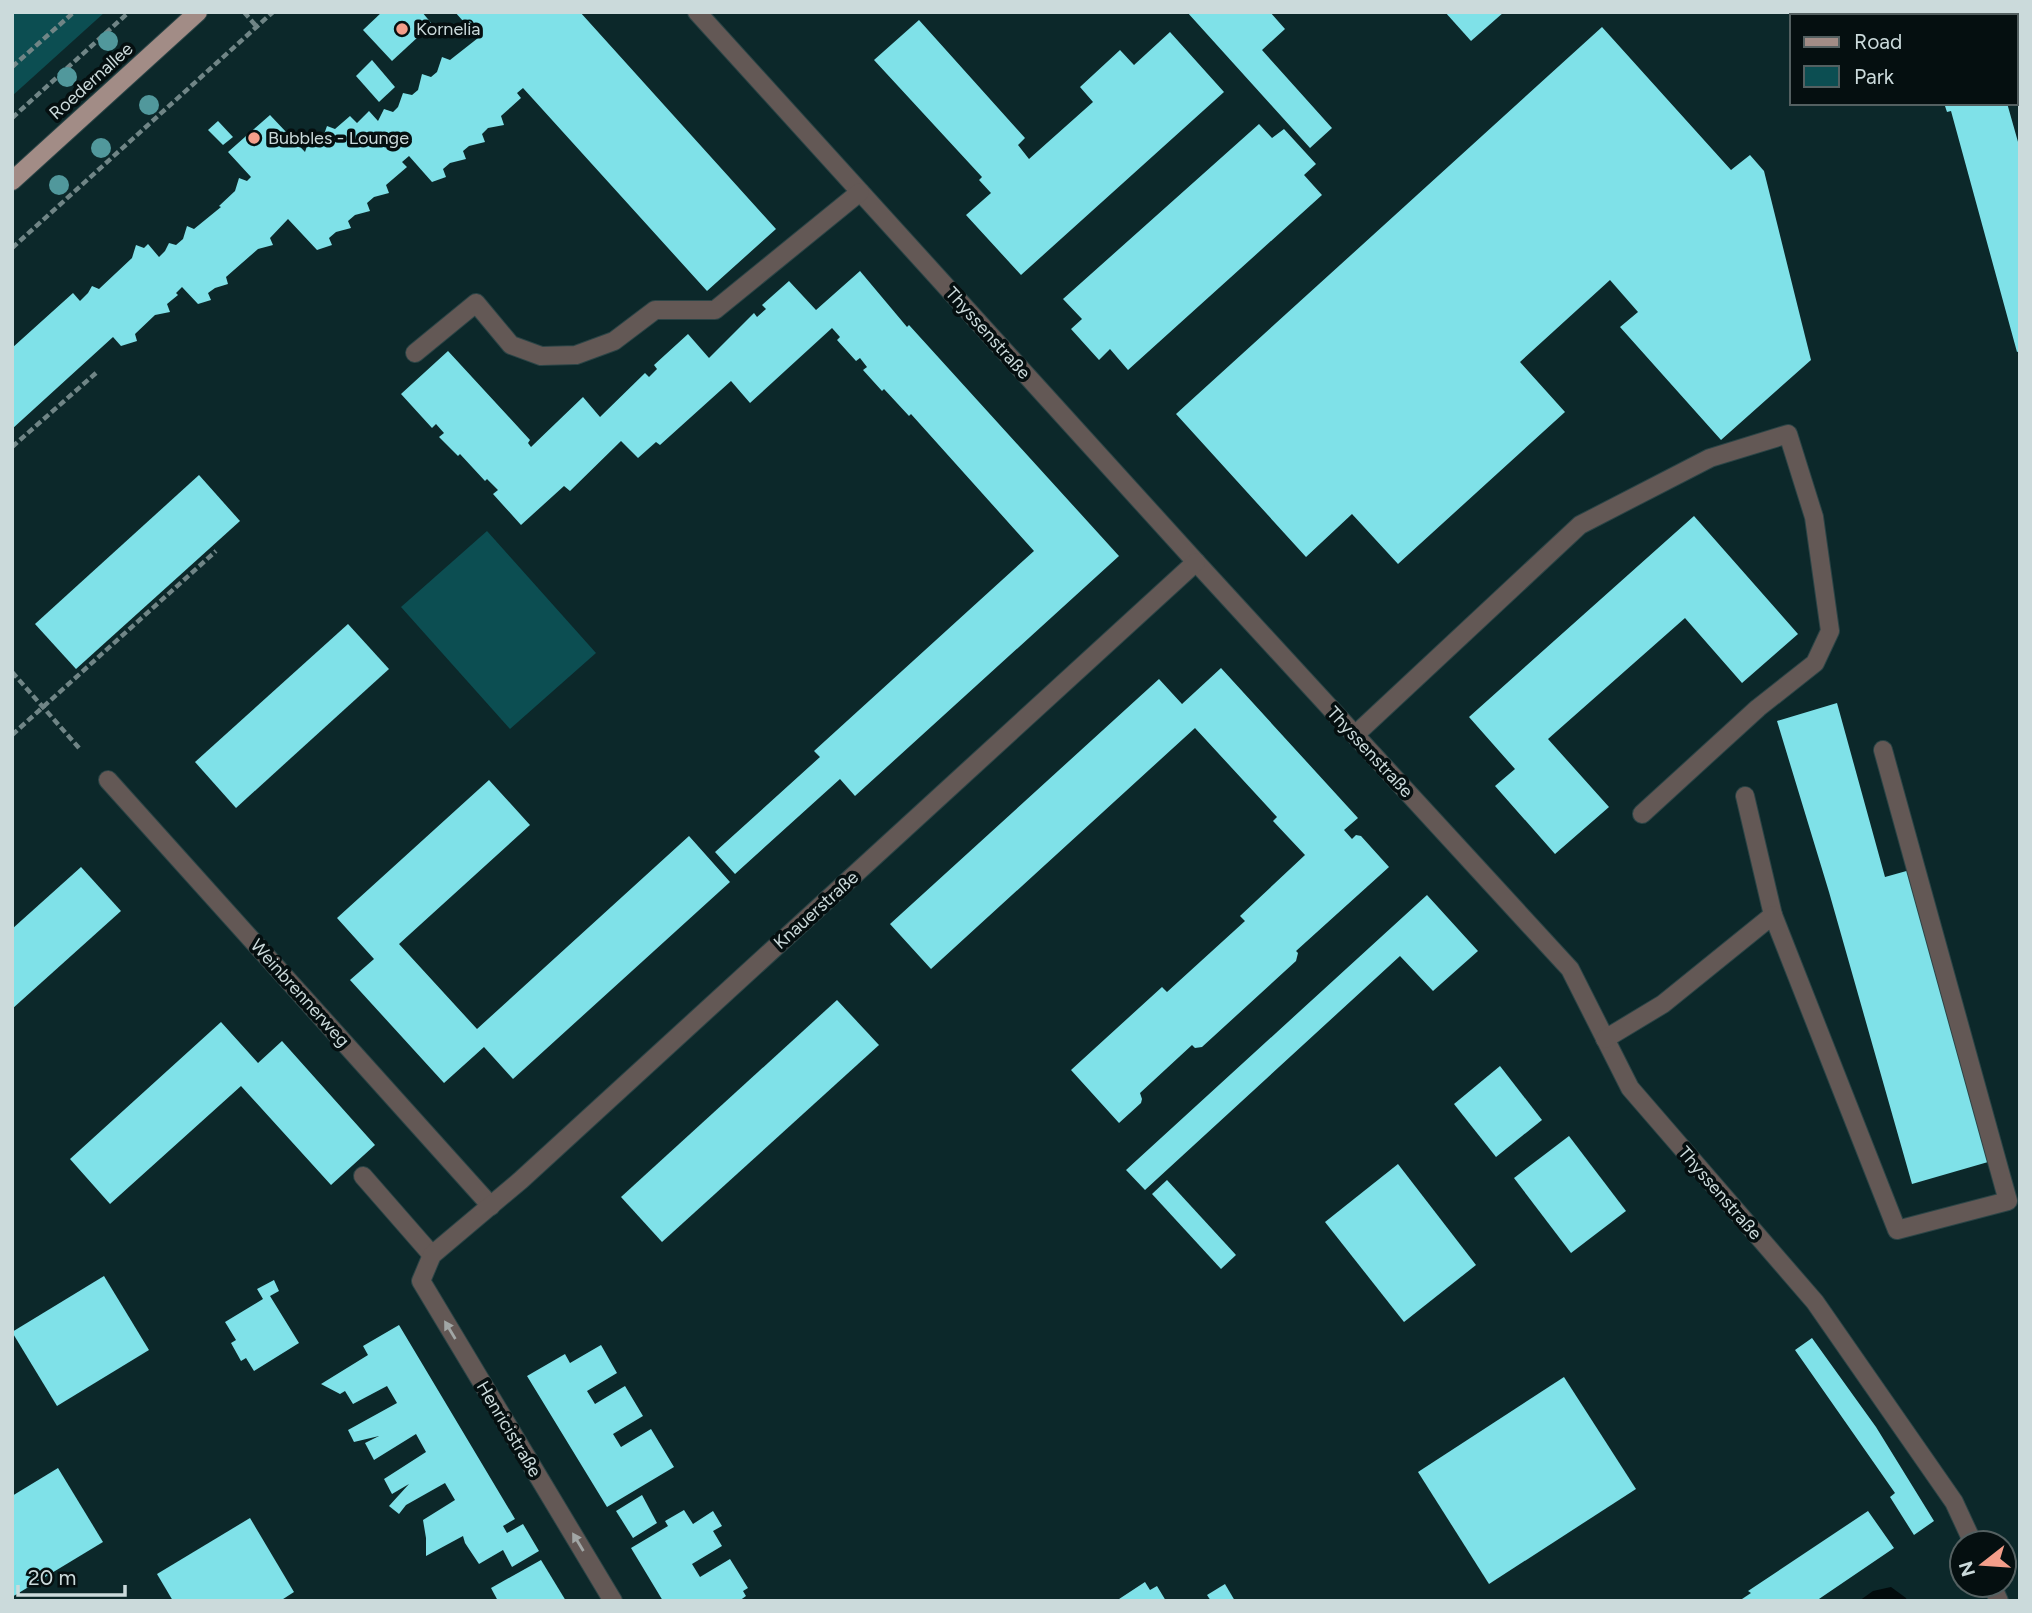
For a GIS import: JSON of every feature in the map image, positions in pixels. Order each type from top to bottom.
[{"type":"main road","name":"Roedernallee","points":[[12,181],[198,12]]},
{"type":"street","name":"Thyssenstraße","points":[[697,12],[1570,969],[1630,1088],[1815,1302],[1954,1502],[1967,1529]]},
{"type":"street","points":[[415,354],[476,303],[511,345],[541,356],[576,355],[614,341],[655,310],[715,310],[859,192]]},
{"type":"street","points":[[1355,735],[1580,525],[1710,458],[1788,434],[1814,517],[1830,631],[1815,663],[1758,708],[1642,814]]},
{"type":"street","name":"Knauerstraße","points":[[432,1255],[491,1206],[1196,562]]},
{"type":"street","points":[[1745,796],[1773,915],[1896,1230],[2008,1201],[1883,750]]},
{"type":"street","name":"Weinbrennerweg","points":[[108,779],[491,1206]]},
{"type":"street","points":[[1605,1039],[1663,1004],[1773,915]]},
{"type":"street","points":[[363,1176],[432,1255]]},
{"type":"street","name":"Henricistraße","points":[[432,1255],[421,1281],[613,1601]]},
{"type":"path","points":[[12,67],[74,12]]},
{"type":"path","points":[[12,118],[129,12]]},
{"type":"path","points":[[244,12],[257,27]]},
{"type":"path","points":[[12,248],[273,12]]},
{"type":"path","points":[[12,447],[96,373]]},
{"type":"path","points":[[12,735],[216,551]]},
{"type":"path","points":[[12,672],[79,748]]},
{"type":"green space","points":[[12,12],[105,12],[12,96]]},
{"type":"green space","points":[[487,531],[596,653],[510,729],[401,607]]},
{"type":"shaded area","points":[[1891,1587],[1907,1601],[1859,1601],[1873,1591]]},
{"type":"building","points":[[382,12],[422,12],[432,24],[392,61],[363,30]]},
{"type":"building","points":[[455,12],[580,12],[776,229],[707,291],[523,88],[517,93],[521,98],[501,116],[504,125],[488,128],[482,134],[485,142],[469,146],[463,151],[466,159],[450,163],[443,169],[446,177],[432,182],[409,156],[402,162],[407,167],[386,185],[389,193],[374,197],[367,203],[370,211],[355,215],[348,221],[351,228],[336,232],[329,238],[332,245],[317,250],[288,219],[270,238],[273,245],[258,249],[226,277],[228,284],[208,293],[211,300],[198,304],[182,287],[176,293],[178,295],[167,304],[170,312],[155,315],[135,334],[137,341],[121,346],[113,337],[12,429],[12,348],[73,293],[80,301],[92,286],[99,289],[132,258],[136,245],[144,248],[148,244],[159,257],[169,243],[176,245],[183,239],[187,226],[194,229],[221,207],[219,206],[235,191],[239,178],[247,181],[251,177],[228,152],[270,115],[305,152],[308,143],[316,146],[322,140],[327,126],[335,129],[350,116],[357,123],[369,111],[378,121],[384,109],[393,112],[403,93],[412,95],[418,90],[422,74],[431,77],[437,72],[442,57],[450,60],[478,38]]},
{"type":"building","points":[[1187,12],[1270,12],[1285,29],[1262,50],[1332,128],[1310,148]]},
{"type":"building","points":[[1445,12],[1504,12],[1471,41]]},
{"type":"building","points":[[919,20],[1025,138],[1018,145],[1029,159],[1093,102],[1080,87],[1120,50],[1134,65],[1170,32],[1224,92],[1021,275],[966,215],[991,193],[979,180],[982,177],[874,60]]},
{"type":"building","points":[[1602,27],[1731,170],[1750,155],[1764,171],[1811,360],[1721,440],[1620,327],[1638,312],[1610,280],[1520,362],[1565,412],[1398,564],[1352,514],[1306,557],[1176,414]]},
{"type":"building","points":[[372,60],[395,87],[379,102],[356,76]]},
{"type":"building","points":[[1945,105],[2008,105],[2020,149],[2020,351],[2017,352],[1951,111],[1947,112]]},
{"type":"building","points":[[218,121],[233,137],[223,145],[208,130]]},
{"type":"building","points":[[1259,124],[1272,138],[1284,129],[1316,164],[1304,175],[1322,195],[1128,370],[1110,349],[1099,360],[1071,329],[1082,319],[1063,299]]},
{"type":"building","points":[[860,271],[907,327],[909,325],[1119,556],[855,796],[840,779],[735,874],[715,852],[820,757],[814,751],[1034,551],[911,414],[909,416],[884,389],[882,391],[863,370],[867,367],[860,358],[856,361],[837,340],[840,337],[832,328],[750,403],[731,381],[660,445],[656,442],[638,458],[621,441],[570,491],[564,486],[521,525],[493,494],[498,490],[487,479],[485,481],[460,454],[458,456],[439,437],[444,433],[436,424],[432,428],[401,394],[448,351],[530,440],[528,443],[531,447],[583,397],[600,417],[645,373],[649,377],[657,369],[654,365],[688,334],[709,358],[754,313],[757,317],[766,309],[762,305],[789,281],[816,310]]},
{"type":"building","points":[[199,475],[240,521],[76,669],[35,624]]},
{"type":"building","points":[[1694,516],[1798,634],[1742,683],[1685,618],[1548,739],[1609,807],[1555,854],[1495,786],[1515,769],[1469,717]]},
{"type":"building","points":[[348,624],[389,669],[236,808],[195,762]]},
{"type":"building","points":[[1221,668],[1358,818],[1344,830],[1352,839],[1356,835],[1361,836],[1389,867],[1296,951],[1296,961],[1202,1047],[1195,1048],[1192,1045],[1140,1093],[1141,1103],[1119,1123],[1071,1070],[1162,987],[1167,992],[1245,921],[1240,916],[1305,855],[1273,821],[1277,817],[1195,728],[931,969],[890,924],[1159,679],[1182,704]]},
{"type":"building","points":[[1837,703],[1885,877],[1910,870],[1995,1160],[1912,1184],[1777,721]]},
{"type":"building","points":[[489,780],[530,825],[399,944],[477,1029],[689,836],[730,882],[513,1079],[484,1047],[444,1083],[350,980],[374,959],[337,918]]},
{"type":"building","points":[[81,867],[121,911],[12,1009],[12,929]]},
{"type":"building","points":[[1427,895],[1478,951],[1433,991],[1400,956],[1145,1190],[1126,1170]]},
{"type":"building","points":[[837,1000],[879,1045],[662,1242],[621,1197]]},
{"type":"building","points":[[221,1022],[258,1063],[282,1041],[375,1145],[331,1185],[241,1086],[110,1204],[70,1159]]},
{"type":"building","points":[[1500,1066],[1542,1120],[1496,1157],[1454,1104]]},
{"type":"building","points":[[1569,1136],[1626,1211],[1571,1253],[1514,1178]]},
{"type":"building","points":[[1398,1164],[1476,1265],[1404,1322],[1325,1222]]},
{"type":"building","points":[[1167,1180],[1236,1255],[1221,1269],[1152,1194]]},
{"type":"building","points":[[104,1276],[149,1350],[57,1406],[12,1332]]},
{"type":"building","points":[[274,1280],[279,1291],[270,1296],[299,1343],[254,1371],[246,1358],[241,1361],[231,1343],[236,1340],[225,1322],[263,1299],[257,1289]]},
{"type":"building","points":[[399,1325],[515,1519],[503,1526],[507,1533],[523,1524],[539,1551],[512,1567],[503,1550],[479,1564],[463,1536],[426,1556],[423,1520],[455,1500],[445,1483],[406,1505],[399,1514],[389,1506],[409,1484],[392,1494],[384,1479],[426,1452],[416,1434],[374,1460],[365,1443],[379,1436],[354,1442],[348,1430],[397,1403],[387,1386],[353,1404],[345,1391],[340,1394],[321,1384],[368,1355],[363,1346]]},
{"type":"building","points":[[1812,1338],[1876,1427],[1934,1521],[1914,1535],[1890,1497],[1895,1493],[1795,1350]]},
{"type":"building","points":[[601,1345],[617,1373],[587,1391],[595,1404],[625,1386],[643,1416],[613,1434],[621,1447],[651,1429],[674,1467],[607,1507],[527,1376],[565,1354],[570,1363]]},
{"type":"building","points":[[1564,1377],[1636,1489],[1489,1584],[1418,1472]]},
{"type":"building","points":[[58,1468],[103,1542],[12,1597],[12,1496]]},
{"type":"building","points":[[642,1495],[657,1523],[633,1538],[616,1511]]},
{"type":"building","points":[[684,1510],[693,1524],[713,1511],[722,1526],[713,1531],[722,1546],[692,1564],[700,1577],[730,1559],[748,1588],[743,1591],[746,1596],[739,1601],[663,1601],[631,1548],[668,1526],[665,1521]]},
{"type":"building","points":[[1868,1511],[1894,1548],[1816,1601],[1739,1601],[1751,1593],[1748,1591]]},
{"type":"building","points":[[250,1518],[294,1592],[280,1601],[173,1601],[157,1574]]},
{"type":"building","points":[[541,1560],[566,1601],[498,1601],[491,1588]]},
{"type":"building","points":[[1145,1582],[1150,1590],[1157,1586],[1166,1601],[1116,1601]]},
{"type":"building","points":[[1225,1584],[1235,1601],[1211,1601],[1207,1595]]},
{"type":"place","name":"Kornelia","points":[[402,29]]},
{"type":"place","name":"Bubbles - Lounge","points":[[254,138]]}]
